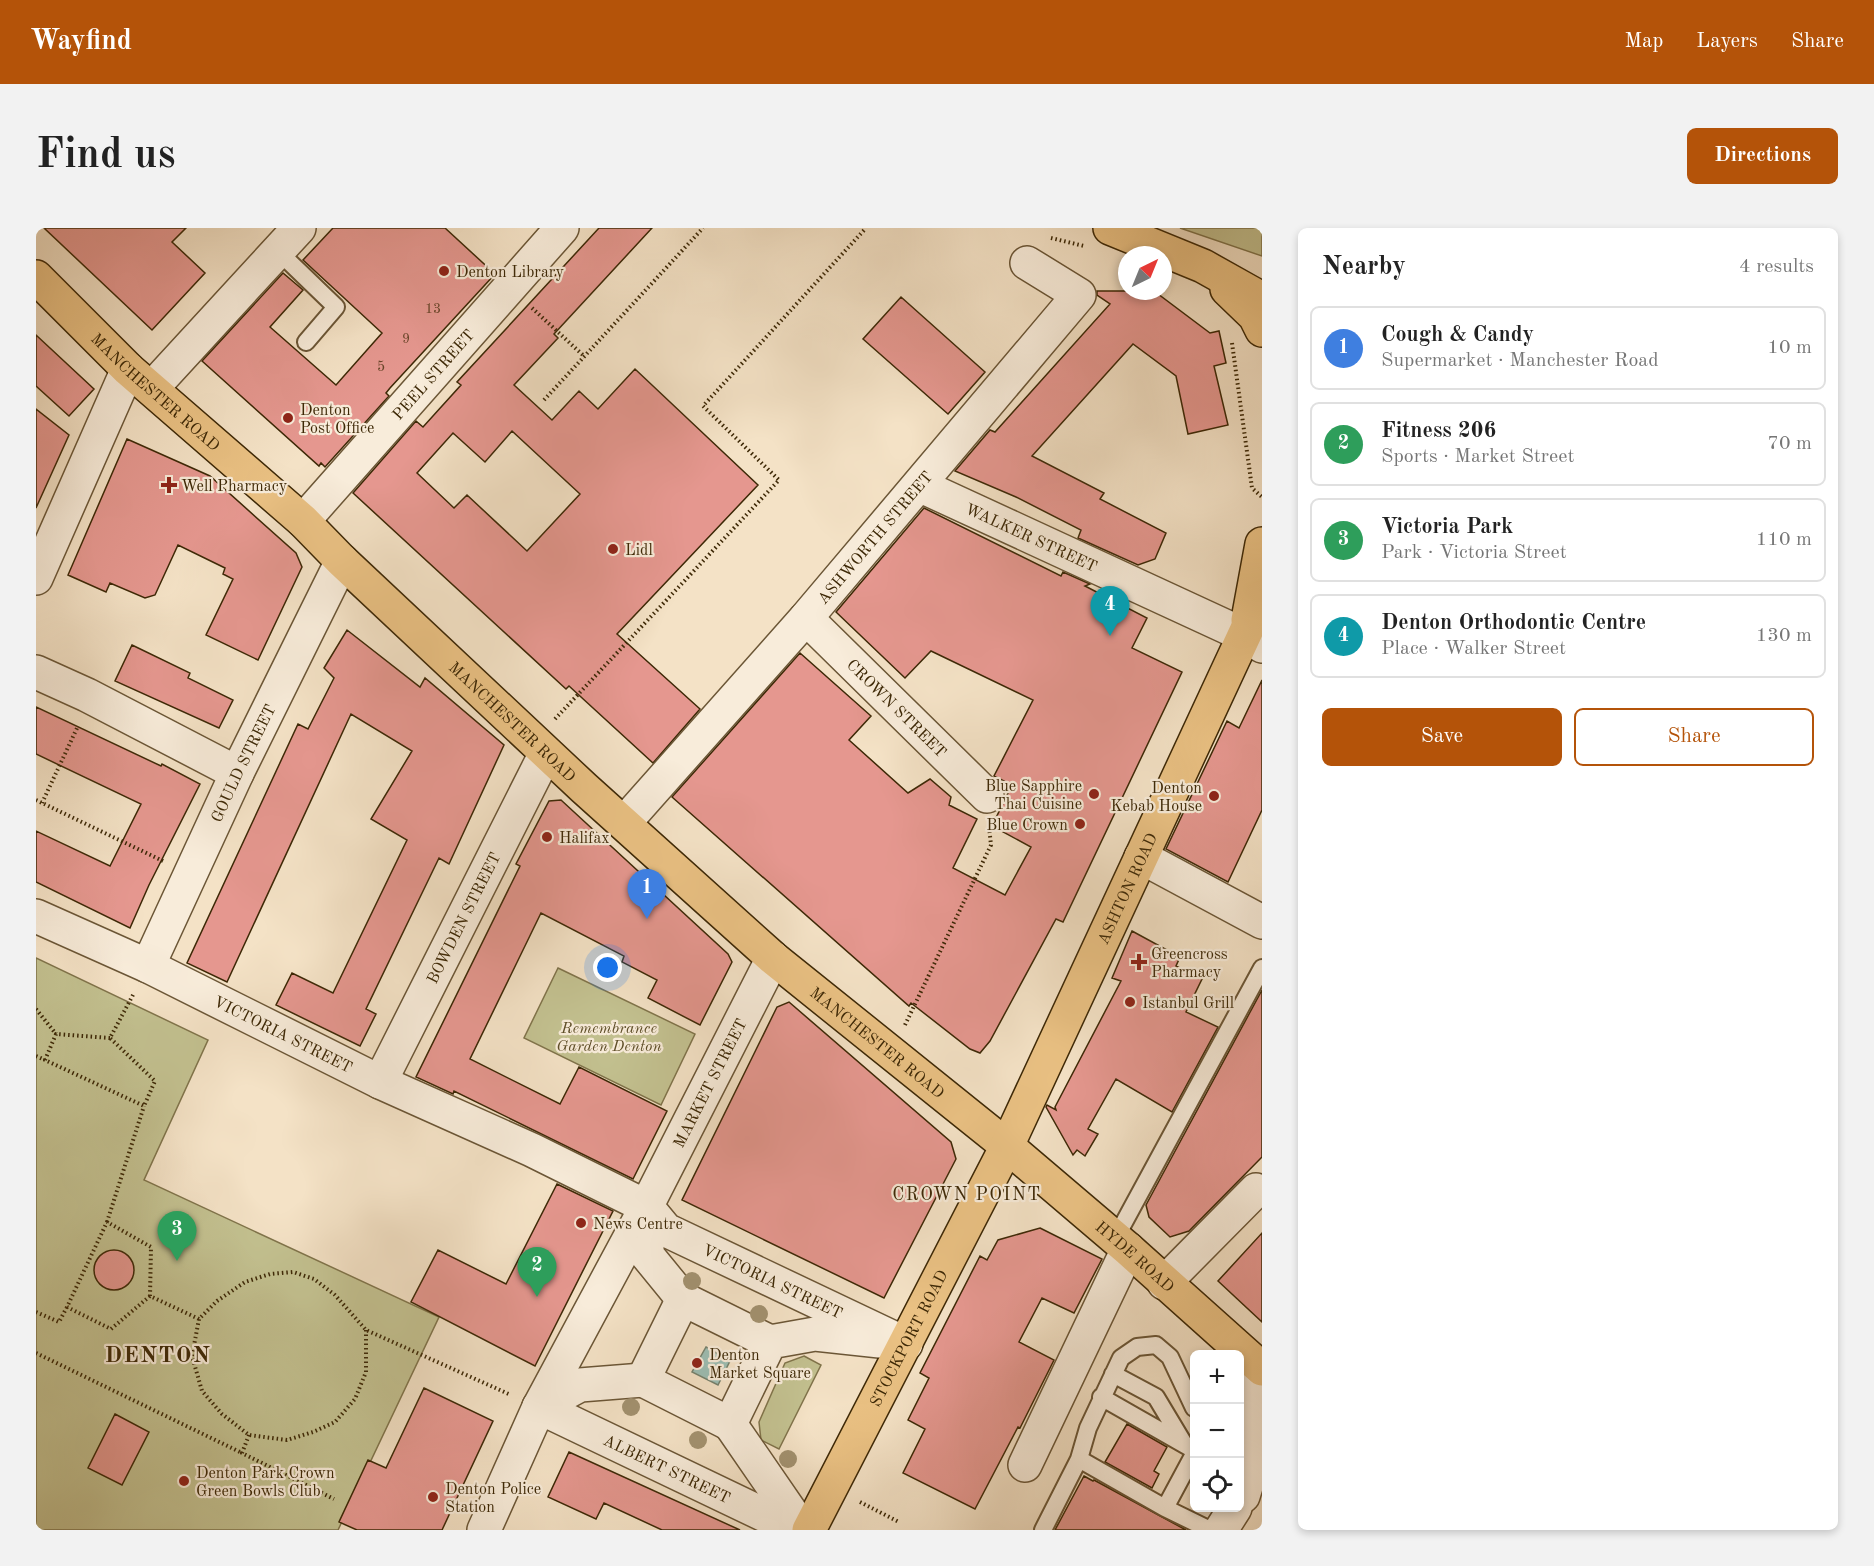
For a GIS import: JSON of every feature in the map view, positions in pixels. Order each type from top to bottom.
[{"type":"main road","points":[[1101,238],[1203,266],[1262,299]]},
{"type":"main road","points":[[1203,266],[1255,316],[1246,333]]},
{"type":"main road","name":"MANCHESTER ROAD","points":[[36,277],[140,378],[303,521],[342,561],[541,747],[773,958],[1006,1146]]},
{"type":"main road","name":"ASHTON ROAD","points":[[1251,637],[1262,544]]},
{"type":"main road","name":"ASHTON ROAD","points":[[1006,1146],[1141,857],[1251,637],[1262,597]]},
{"type":"main road","name":"HYDE ROAD","points":[[1006,1146],[1121,1244],[1235,1350]]},
{"type":"main road","name":"STOCKPORT ROAD","points":[[809,1530],[1006,1146]]},
{"type":"main road","name":"HYDE ROAD","points":[[1244,1357],[1262,1369]]},
{"type":"street","name":"PEEL STREET","points":[[303,521],[562,228]]},
{"type":"street","points":[[36,578],[140,378],[289,239]]},
{"type":"street","name":"ASHWORTH STREET","points":[[624,823],[806,618],[1079,295],[1033,249]]},
{"type":"street","name":"WALKER STREET","points":[[918,485],[1251,637]]},
{"type":"street","name":"GOULD STREET","points":[[148,966],[237,773],[342,561]]},
{"type":"street","name":"CROWN STREET","points":[[806,618],[987,796]]},
{"type":"street","points":[[36,672],[237,773]]},
{"type":"street","name":"BOWDEN STREET","points":[[380,1082],[541,747]]},
{"type":"street","points":[[1141,857],[1262,922]]},
{"type":"street","name":"VICTORIA STREET","points":[[36,916],[148,966],[380,1082],[532,1150],[647,1207],[666,1230],[906,1344]]},
{"type":"street","name":"MARKET STREET","points":[[540,1407],[647,1207],[684,1129],[773,958]]},
{"type":"street","points":[[1164,1283],[1259,1187]]},
{"type":"street","points":[[647,1207],[647,1255],[683,1299],[770,1342],[815,1334],[906,1344]]},
{"type":"street","points":[[1025,1466],[1121,1244]]},
{"type":"street","points":[[643,1380],[683,1299]]},
{"type":"street","points":[[730,1424],[770,1342]]},
{"type":"street","points":[[1221,1530],[1245,1495],[1254,1461],[1257,1424],[1244,1375]]},
{"type":"street","points":[[484,1530],[540,1407],[579,1385],[643,1380],[730,1424],[803,1530]]},
{"type":"street","name":"ALBERT STREET","points":[[540,1407],[796,1530]]},
{"type":"lane","points":[[289,239],[336,307],[306,342]]},
{"type":"lane","points":[[1121,1244],[1262,968]]},
{"type":"lane","points":[[1043,1530],[1079,1459],[1088,1428],[1121,1358],[1137,1347],[1156,1345],[1170,1357],[1192,1404]]},
{"type":"lane","points":[[1113,1374],[1156,1397],[1190,1448]]},
{"type":"lane","points":[[1101,1397],[1190,1449]]},
{"type":"lane","points":[[1166,1508],[1190,1452]]},
{"type":"lane","points":[[1079,1459],[1210,1530]]},
{"type":"path","points":[[544,400],[703,228]]},
{"type":"path","points":[[541,747],[779,480],[703,406],[866,228]]},
{"type":"path","points":[[1033,249],[1101,238]]},
{"type":"path","points":[[509,288],[585,357]]},
{"type":"path","points":[[1246,333],[1252,488],[1262,497]]},
{"type":"path","points":[[42,803],[91,698]]},
{"type":"path","points":[[892,1052],[991,846],[987,796]]},
{"type":"path","points":[[36,801],[190,874]]},
{"type":"path","points":[[111,1038],[148,966]]},
{"type":"path","points":[[36,1009],[57,1034],[111,1038],[155,1081],[144,1106],[107,1222],[67,1307],[59,1322],[36,1312]]},
{"type":"path","points":[[45,1060],[57,1034]]},
{"type":"path","points":[[36,1056],[144,1106]]},
{"type":"path","points":[[67,1307],[111,1329],[150,1296],[151,1246],[107,1222]]},
{"type":"path","points":[[366,1330],[366,1372],[355,1400],[335,1422],[287,1440],[249,1435],[222,1414],[202,1391],[192,1356],[199,1319],[217,1301],[245,1282],[270,1274],[293,1272],[314,1279],[335,1295],[366,1330],[540,1407]]},
{"type":"path","points":[[150,1296],[199,1319]]},
{"type":"path","points":[[36,1353],[334,1499]]},
{"type":"path","points":[[242,1453],[249,1435]]},
{"type":"path","points":[[831,1488],[899,1522]]},
{"type":"green space","points":[[1180,228],[1262,228],[1262,256]]},
{"type":"green space","points":[[36,958],[208,1040],[144,1180],[439,1317],[338,1530],[36,1530]]},
{"type":"green space","name":"Remembrance Garden Denton","points":[[558,968],[695,1034],[661,1105],[524,1038]]},
{"type":"green space","points":[[804,1356],[821,1365],[779,1449],[761,1440],[759,1422],[785,1363]]},
{"type":"water","points":[[706,1347],[730,1361],[718,1385],[692,1372]]},
{"type":"building","points":[[44,228],[186,228],[172,242],[205,273],[152,330]]},
{"type":"building","points":[[333,228],[445,228],[495,274],[390,388],[386,393],[389,396],[325,467],[321,463],[319,466],[202,361],[283,273],[303,290],[270,327],[336,385],[382,333],[303,260]]},
{"type":"building","points":[[599,228],[652,228],[554,334],[558,338],[514,385],[552,420],[579,391],[598,409],[635,369],[758,485],[617,634],[700,709],[653,763],[569,686],[566,689],[353,493],[416,421],[423,427],[461,385],[457,382]],"holes":[[[512,431],[580,494],[527,551],[467,495],[454,508],[417,473],[453,433],[485,462]]]},
{"type":"building","points":[[1097,291],[1118,291],[1118,300],[1166,300],[1210,333],[1219,331],[1226,363],[1214,366],[1228,425],[1188,434],[1176,376],[1133,344],[1032,456],[1104,493],[1100,499],[1166,533],[1155,559],[1138,565],[1078,538],[1081,530],[1016,497],[955,471],[990,430],[995,432],[1110,304],[1097,295]]},
{"type":"building","points":[[901,297],[985,372],[948,414],[863,339]]},
{"type":"building","points":[[36,335],[94,389],[69,416],[36,386]]},
{"type":"building","points":[[36,409],[69,435],[36,508]]},
{"type":"building","points":[[127,439],[210,476],[296,553],[302,567],[258,660],[206,635],[233,579],[223,574],[225,568],[178,545],[155,595],[145,598],[110,583],[106,592],[68,575]]},
{"type":"building","points":[[924,508],[1061,576],[1063,572],[1090,584],[1085,586],[1147,618],[1132,648],[1182,672],[1063,922],[1056,919],[990,1041],[980,1053],[970,1049],[911,1003],[909,1006],[672,797],[800,653],[871,716],[849,740],[908,793],[930,779],[951,797],[949,805],[977,819],[953,868],[1005,895],[1031,847],[992,826],[1012,785],[994,776],[1033,700],[931,651],[905,678],[836,612]]},
{"type":"building","points":[[347,630],[420,687],[425,678],[504,745],[449,864],[439,858],[366,1009],[376,1014],[360,1046],[276,1005],[292,973],[333,993],[407,840],[371,819],[412,751],[351,714],[227,982],[187,963],[298,724],[308,729],[334,678],[324,668]]},
{"type":"building","points":[[132,645],[190,673],[188,678],[233,700],[219,728],[115,681]]},
{"type":"building","points":[[1262,680],[1262,810],[1228,882],[1166,849],[1227,721],[1239,728]]},
{"type":"building","points":[[36,707],[161,766],[162,764],[200,784],[130,928],[36,882],[36,831],[110,866],[141,804],[36,754]]},
{"type":"building","points":[[561,800],[728,954],[732,962],[700,1025],[648,998],[657,980],[622,962],[624,956],[541,913],[470,1059],[560,1104],[579,1067],[667,1111],[633,1179],[454,1091],[453,1094],[416,1077],[520,866],[516,864],[549,801]]},
{"type":"building","points":[[1132,931],[1180,957],[1176,966],[1202,979],[1186,1012],[1218,1027],[1172,1112],[1116,1079],[1088,1129],[1098,1134],[1085,1156],[1077,1150],[1073,1155],[1046,1107],[1047,1105],[1056,1110],[1055,1107],[1121,981],[1112,978]]},
{"type":"building","points":[[1262,990],[1262,1157],[1189,1231],[1170,1237],[1149,1217],[1146,1205]]},
{"type":"building","points":[[789,1002],[951,1142],[956,1159],[884,1298],[682,1200],[777,1007]]},
{"type":"building","points":[[557,1184],[613,1211],[535,1366],[411,1302],[438,1250],[506,1284]]},
{"type":"building","points":[[1040,1228],[1102,1259],[1074,1313],[1042,1298],[1019,1342],[1054,1360],[1020,1428],[1018,1427],[975,1509],[903,1473],[925,1429],[908,1420],[929,1378],[920,1373],[980,1256],[987,1260],[998,1240]]},
{"type":"building","points":[[1262,1233],[1262,1322],[1218,1281]]},
{"type":"building","points":[[114,1250],[122,1251],[128,1256],[133,1262],[133,1278],[128,1284],[122,1289],[114,1290],[106,1289],[100,1284],[95,1278],[94,1270],[95,1262],[100,1256],[106,1251]]},
{"type":"building","points":[[424,1388],[493,1421],[442,1530],[357,1530],[339,1522],[368,1460],[386,1468]]},
{"type":"building","points":[[115,1414],[149,1432],[122,1485],[88,1468]]},
{"type":"building","points":[[1127,1424],[1167,1447],[1154,1471],[1159,1474],[1152,1488],[1105,1462]]},
{"type":"building","points":[[569,1452],[740,1530],[662,1530],[604,1503],[596,1519],[548,1497]]},
{"type":"building","points":[[1084,1476],[1094,1480],[1186,1530],[1055,1530]]},
{"type":"place","name":"Denton Library","points":[[444,271]]},
{"type":"place","name":"Denton Post Office","points":[[288,418]]},
{"type":"place","name":"Well Pharmacy","points":[[169,485]]},
{"type":"place","name":"Lidl","points":[[613,549]]},
{"type":"place","name":"Denton Orthodontic Centre","points":[[1110,636]]},
{"type":"place","name":"Blue Sapphire Thai Cuisine","points":[[1094,794]]},
{"type":"place","name":"Denton Kebab House","points":[[1214,796]]},
{"type":"place","name":"Blue Crown","points":[[1080,824]]},
{"type":"place","name":"Halifax","points":[[547,837]]},
{"type":"place","name":"Cough & Candy","points":[[647,919]]},
{"type":"place","name":"Greencross Pharmacy","points":[[1139,962]]},
{"type":"place","name":"Istanbul Grill","points":[[1130,1002]]},
{"type":"place","name":"News Centre","points":[[581,1223]]},
{"type":"place","name":"Victoria Park","points":[[177,1261]]},
{"type":"place","name":"Fitness 206","points":[[537,1297]]},
{"type":"place","name":"Denton Market Square","points":[[697,1363]]},
{"type":"place","name":"Denton Park Crown Green Bowls Club","points":[[184,1481]]},
{"type":"place","name":"Denton Police Station","points":[[433,1497]]},
{"type":"district","name":"CROWN POINT","points":[[967,1194]]},
{"type":"district","name":"DENTON","points":[[158,1354]]}]
